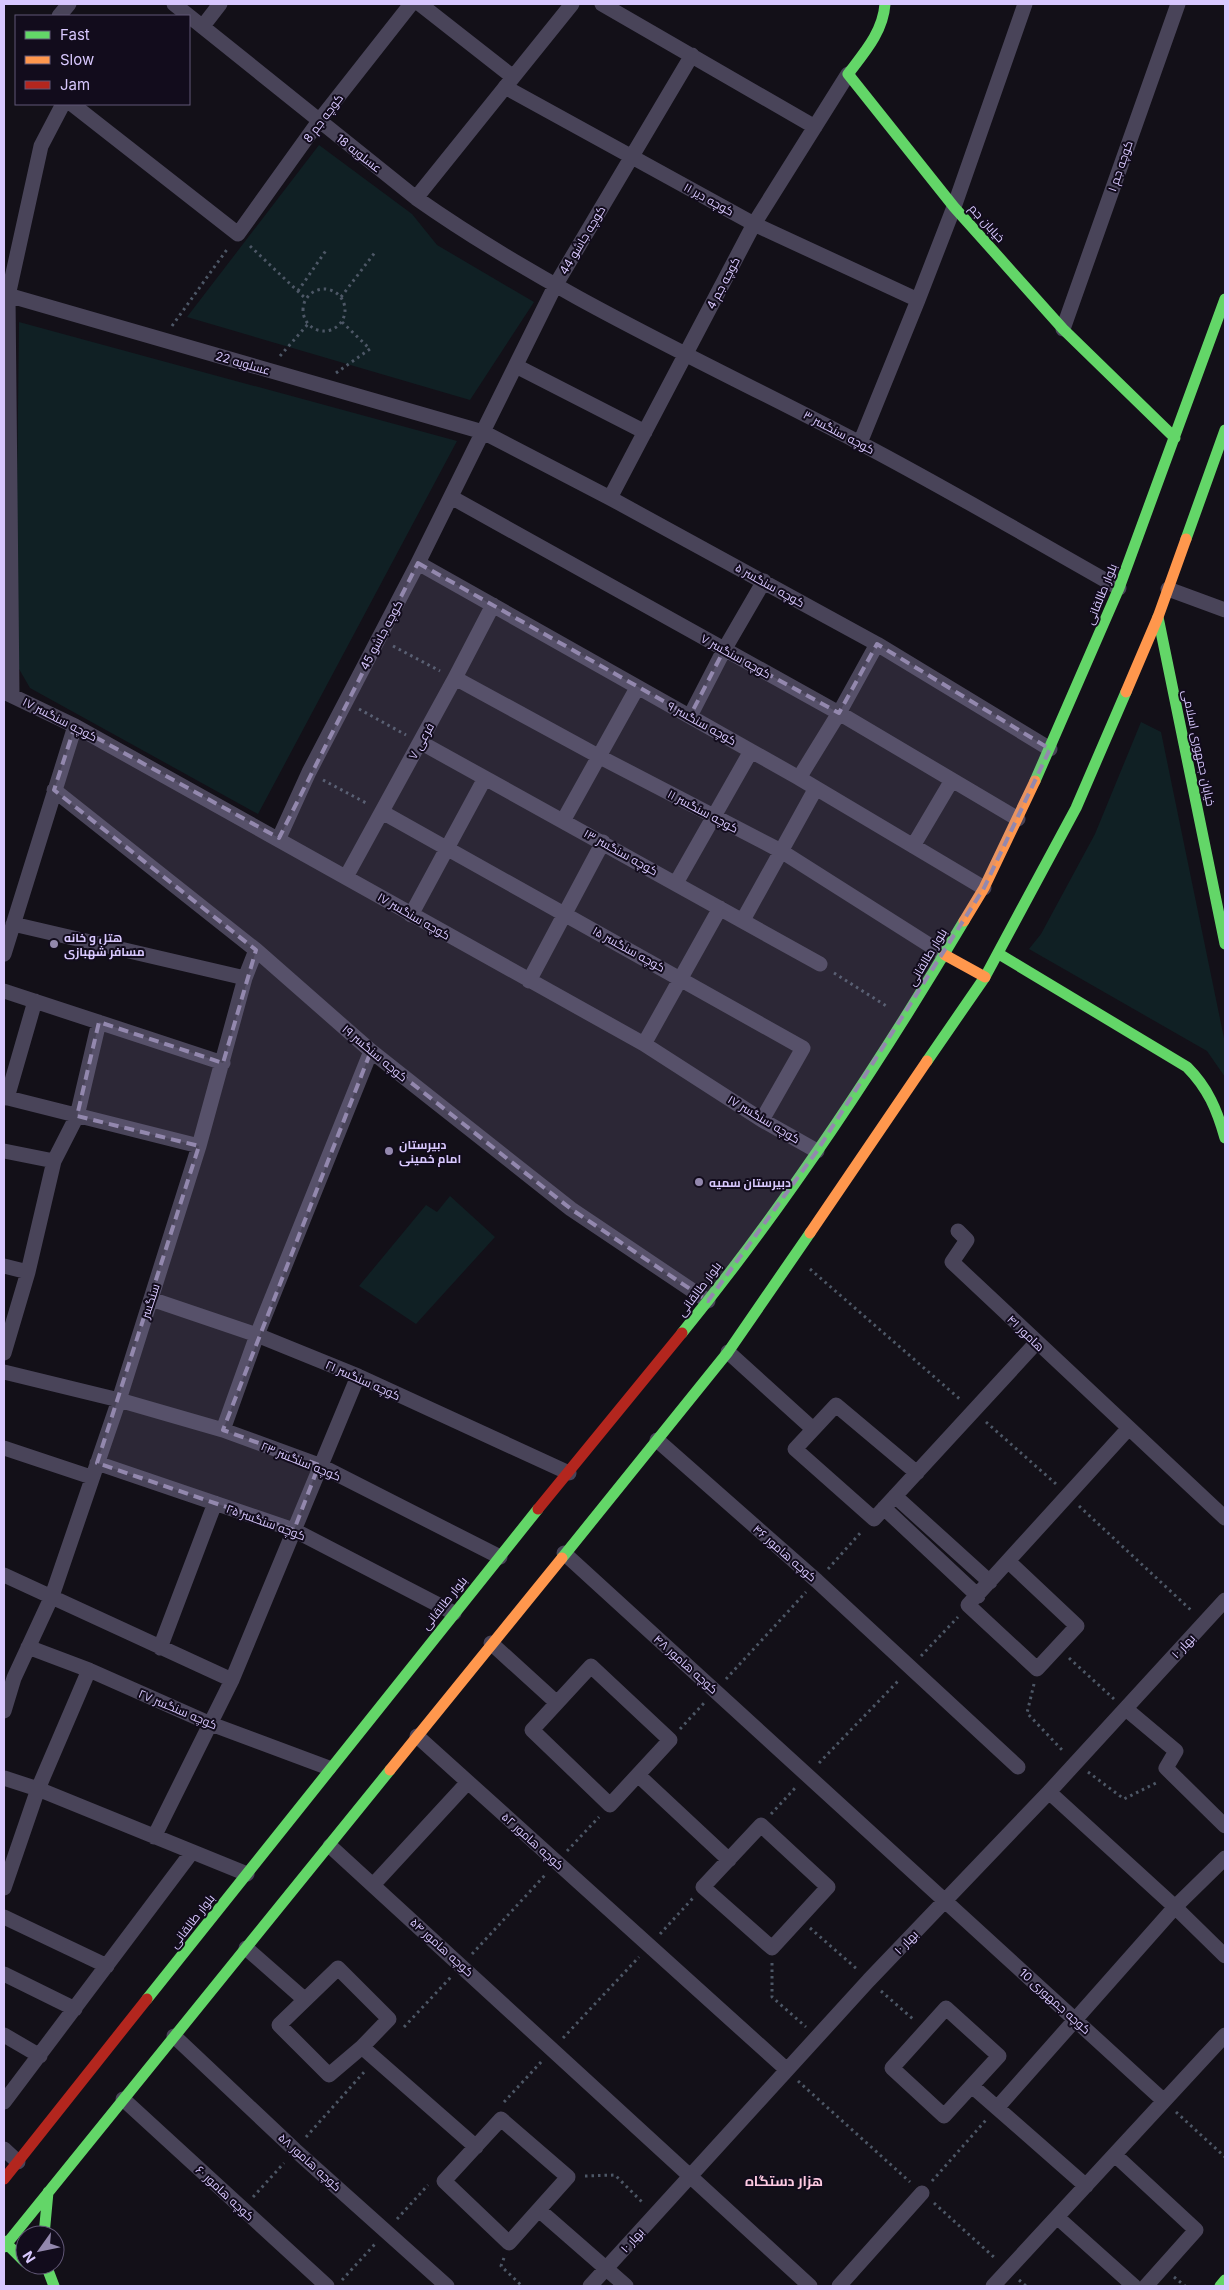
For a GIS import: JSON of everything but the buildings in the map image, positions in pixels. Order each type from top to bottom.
[{"type":"main road","points":[[848,74],[871,41],[886,13],[885,4]]},
{"type":"main road","name":"خیابان جم","points":[[848,74],[954,207],[1063,329],[1175,438]]},
{"type":"main road","name":"بلوار طالقانی","points":[[4,2179],[329,1768],[708,1301],[817,1151],[906,1018],[984,888],[1050,749],[1119,588],[1225,299]]},
{"type":"main road","points":[[15,2253],[5,2243],[330,1846],[491,1643],[728,1352],[985,976],[999,954],[1076,808],[1158,617],[1225,430]]},
{"type":"main road","name":"خیابان جمهوری اسلامی","points":[[1158,617],[1225,944]]},
{"type":"main road","points":[[999,954],[1187,1067],[1201,1080],[1211,1096],[1225,1138]]},
{"type":"main road","points":[[945,955],[985,976]]},
{"type":"main road","points":[[45,2225],[48,2192]]},
{"type":"main road","points":[[38,2275],[48,2286]]},
{"type":"main road","points":[[1220,2286],[1225,2280]]},
{"type":"street","points":[[60,15],[70,4]]},
{"type":"street","name":"عسلویه 18","points":[[174,4],[188,15]]},
{"type":"street","points":[[202,26],[220,4]]},
{"type":"street","name":"کوچه جم 8","points":[[238,234],[319,121],[411,4]]},
{"type":"street","name":"کوچه دیر ۱۱","points":[[420,4],[509,82],[631,157],[754,224],[918,300]]},
{"type":"street","points":[[416,198],[572,4]]},
{"type":"street","points":[[602,4],[815,127]]},
{"type":"street","points":[[860,443],[954,207],[1025,4]]},
{"type":"street","name":"کوچه جم ۱","points":[[1063,329],[1178,4]]},
{"type":"street","name":"عسلویه 18","points":[[190,17],[416,198],[452,224],[554,286]]},
{"type":"street","name":"کوچه جاشو 44","points":[[483,432],[554,286],[692,55]]},
{"type":"street","name":"کوچه جم 4","points":[[610,498],[754,224],[848,74]]},
{"type":"street","points":[[8,694],[6,295],[41,146],[62,105]]},
{"type":"street","points":[[73,105],[238,234]]},
{"type":"street","name":"کوچه سنگسر ۳","points":[[554,286],[860,443],[1119,588]]},
{"type":"street","name":"عسلویه 22","points":[[6,295],[483,432]]},
{"type":"street","points":[[516,366],[645,432]]},
{"type":"street","name":"کوچه جاشو 45","points":[[279,838],[309,772],[418,563],[483,432]]},
{"type":"street","name":"کوچه سنگسر ۵","points":[[483,432],[610,498],[877,644],[1050,749]]},
{"type":"street","name":"کوچه سنگسر ۷","points":[[451,497],[724,650],[839,712],[1018,819]]},
{"type":"street","name":"کوچه سنگسر ۹","points":[[418,563],[799,778],[984,888]]},
{"type":"street","points":[[690,716],[724,650],[764,581]]},
{"type":"street","points":[[1168,589],[1225,610]]},
{"type":"street","name":"فرعی ۷","points":[[346,877],[456,678],[494,605]]},
{"type":"street","points":[[799,778],[877,644]]},
{"type":"street","name":"کوچه سنگسر ۱۱","points":[[456,678],[600,757],[781,852],[945,955]]},
{"type":"street","points":[[563,821],[637,688]]},
{"type":"street","name":"کوچه سنگسر ۱۷","points":[[8,694],[75,726],[279,838],[411,915],[644,1044],[762,1120],[817,1151]]},
{"type":"street","points":[[4,954],[75,726]]},
{"type":"street","name":"کوچه سنگسر ۱۳","points":[[420,742],[820,964]]},
{"type":"street","points":[[676,883],[751,751]]},
{"type":"street","points":[[411,915],[485,778]]},
{"type":"street","points":[[913,846],[952,780]]},
{"type":"street","points":[[743,920],[816,788]]},
{"type":"street","name":"کوچه سنگسر ۱۹","points":[[54,790],[256,950],[371,1051],[571,1209],[708,1301]]},
{"type":"street","name":"کوچه سنگسر ۱۵","points":[[382,812],[803,1048],[762,1120]]},
{"type":"street","points":[[529,980],[603,842]]},
{"type":"street","points":[[644,1044],[720,908]]},
{"type":"street","points":[[13,924],[245,978]]},
{"type":"street","name":"سنگسر","points":[[4,1710],[9,1676],[28,1647],[52,1596],[119,1400],[199,1146],[245,978],[256,950]]},
{"type":"street","points":[[4,991],[223,1063]]},
{"type":"street","points":[[35,1002],[5,1098],[199,1146]]},
{"type":"street","points":[[4,1353],[28,1272],[54,1161],[77,1116],[99,1022]]},
{"type":"street","points":[[223,1430],[257,1335],[371,1051]]},
{"type":"street","points":[[4,1151],[54,1161]]},
{"type":"street","name":"هامور ۴۱","points":[[958,1231],[967,1240],[952,1262],[1036,1343],[1225,1518]]},
{"type":"street","points":[[4,1266],[28,1272]]},
{"type":"street","name":"کوچه سنگسر ۲۱","points":[[151,1299],[257,1335],[358,1376],[569,1473]]},
{"type":"street","points":[[879,1514],[1036,1343]]},
{"type":"street","points":[[728,1352],[814,1429]]},
{"type":"street","name":"کوچه سنگسر ۲۳","points":[[4,1372],[119,1400],[223,1430],[319,1465],[500,1557]]},
{"type":"street","points":[[154,1836],[232,1680],[319,1465],[358,1376]]},
{"type":"street","points":[[917,1473],[836,1405],[795,1449],[935,1556],[973,1601],[1037,1669],[1077,1626],[1009,1562]]},
{"type":"street","points":[[973,1601],[1128,1428]]},
{"type":"street","name":"کوچه هامور ۴۶","points":[[657,1440],[912,1666],[1018,1767]]},
{"type":"street","name":"کوچه سنگسر ۲۵","points":[[4,1448],[215,1503],[294,1530],[454,1613]]},
{"type":"street","points":[[895,1496],[990,1582]]},
{"type":"street","points":[[160,1648],[215,1503]]},
{"type":"street","points":[[935,1556],[946,1543]]},
{"type":"street","name":"کوچه هامور ۴۸","points":[[564,1554],[716,1690],[946,1901]]},
{"type":"street","points":[[4,1575],[232,1680]]},
{"type":"street","name":"بهار ۱۰","points":[[590,2286],[869,1980],[1049,1792],[1225,1600]]},
{"type":"street","points":[[491,1643],[557,1703]]},
{"type":"street","name":"کوچه سنگسر ۲۷","points":[[28,1647],[89,1670],[211,1724],[329,1768]]},
{"type":"street","points":[[591,1666],[670,1740],[610,1805],[532,1730],[591,1666]]},
{"type":"street","points":[[4,1888],[38,1789],[89,1670]]},
{"type":"street","points":[[1126,1709],[1176,1751],[1166,1768],[1225,1826]]},
{"type":"street","name":"کوچه هامور ۵۲","points":[[417,1736],[787,2070]]},
{"type":"street","points":[[638,1775],[729,1860]]},
{"type":"street","points":[[4,1778],[38,1789],[247,1874]]},
{"type":"street","points":[[373,1885],[468,1782]]},
{"type":"street","points":[[1049,1792],[1175,1907],[1225,1956]]},
{"type":"street","points":[[761,1825],[828,1887],[772,1948],[703,1887],[729,1860],[761,1825]]},
{"type":"street","name":"کوچه هامور ۵۴","points":[[330,1846],[810,2286]]},
{"type":"street","points":[[4,2102],[192,1852]]},
{"type":"street","points":[[997,2108],[1175,1907],[1225,1858]]},
{"type":"street","name":"کوچه جمهوری 10","points":[[946,1901],[1164,2101]]},
{"type":"street","points":[[4,1917],[107,1966]]},
{"type":"street","points":[[246,1948],[304,1999]]},
{"type":"street","points":[[338,1968],[389,2019],[362,2047],[329,2075],[279,2026],[304,1999],[338,1968]]},
{"type":"street","points":[[4,1974],[75,2009]]},
{"type":"street","points":[[946,2008],[999,2056],[944,2116],[892,2068],[926,2030],[946,2008]]},
{"type":"street","points":[[4,2035],[40,2056]]},
{"type":"street","points":[[993,2286],[1225,2035]]},
{"type":"street","name":"کوچه هامور ۵۸","points":[[174,2036],[295,2150],[447,2286]]},
{"type":"street","points":[[362,2047],[376,2057],[476,2147]]},
{"type":"street","points":[[972,2086],[1086,2186]]},
{"type":"street","name":"کوچه هامور ۶۰","points":[[123,2099],[327,2286]]},
{"type":"street","points":[[501,2119],[568,2177],[509,2243],[444,2181],[501,2119]]},
{"type":"street","points":[[4,2149],[11,2168]]},
{"type":"street","points":[[1115,2155],[1196,2230],[1146,2286]]},
{"type":"street","points":[[839,2286],[922,2192]]},
{"type":"street","points":[[539,2210],[626,2286]]},
{"type":"street","points":[[1057,2217],[1134,2286]]},
{"type":"path","points":[[163,340],[238,234],[306,299]]},
{"type":"path","points":[[298,291],[327,248]]},
{"type":"path","points":[[340,297],[376,252]]},
{"type":"path","points":[[329,289],[340,297],[346,309],[342,322],[332,330],[326,331],[319,331],[308,324],[303,312],[306,299],[316,290],[329,289]]},
{"type":"path","points":[[319,385],[370,349],[342,322]]},
{"type":"path","points":[[268,370],[308,324]]},
{"type":"path","points":[[379,639],[456,678]]},
{"type":"path","points":[[346,702],[420,742]]},
{"type":"path","points":[[309,772],[382,812]]},
{"type":"path","points":[[820,964],[906,1018]]},
{"type":"path","points":[[795,1256],[1067,1495],[1204,1623]]},
{"type":"path","points":[[670,1740],[879,1514]]},
{"type":"path","points":[[761,1825],[973,1601]]},
{"type":"path","points":[[1057,1648],[1126,1709]]},
{"type":"path","points":[[1037,1669],[1027,1713],[1075,1763],[1124,1799],[1172,1774]]},
{"type":"path","points":[[402,2029],[610,1805]]},
{"type":"path","points":[[553,2049],[703,1887]]},
{"type":"path","points":[[798,1918],[926,2030]]},
{"type":"path","points":[[772,1948],[772,1997],[817,2037]]},
{"type":"path","points":[[243,2209],[376,2057]]},
{"type":"path","points":[[787,2070],[1008,2270]]},
{"type":"path","points":[[1164,2101],[1225,2157]]},
{"type":"path","points":[[922,2192],[997,2108]]},
{"type":"path","points":[[568,2177],[615,2175],[655,2215]]},
{"type":"path","points":[[509,2243],[501,2266],[522,2286]]},
{"type":"highlighted area","points":[[418,563],[690,716],[724,650],[839,713],[877,644],[1050,749],[984,888],[817,1151],[708,1301],[571,1209],[371,1051],[223,1430],[319,1465],[294,1530],[97,1463],[199,1146],[77,1116],[99,1022],[223,1063],[256,950],[54,790],[75,726],[279,838]]},
{"type":"shaded area","points":[[319,145],[412,214],[437,245],[534,302],[470,400],[187,317]]},
{"type":"shaded area","points":[[19,322],[457,441],[258,814],[30,688],[15,662]]},
{"type":"shaded area","points":[[1141,722],[1161,732],[1225,1043],[1225,1077],[1207,1051],[1029,949],[1041,934],[1095,834]]},
{"type":"shaded area","points":[[450,1196],[495,1237],[416,1324],[359,1286],[426,1205],[437,1212]]},
{"type":"traffic: fast","points":[[885,4],[877,33],[848,74],[954,207],[1063,329],[1175,438]]},
{"type":"traffic: fast","points":[[1035,781],[1119,588],[1225,299]]},
{"type":"traffic: fast","points":[[1186,539],[1225,430]]},
{"type":"traffic: fast","points":[[1158,617],[1225,944]]},
{"type":"traffic: fast","points":[[927,1061],[985,977],[1076,808],[1126,692]]},
{"type":"traffic: fast","points":[[682,1333],[795,1184],[899,1028],[964,921]]},
{"type":"traffic: fast","points":[[999,954],[1187,1067],[1201,1083],[1211,1100],[1225,1138]]},
{"type":"traffic: fast","points":[[562,1558],[728,1352],[810,1233]]},
{"type":"traffic: fast","points":[[147,1999],[538,1509]]},
{"type":"traffic: fast","points":[[4,2247],[390,1770]]},
{"type":"traffic: fast","points":[[45,2225],[48,2192]]},
{"type":"traffic: fast","points":[[4,2241],[15,2252]]},
{"type":"traffic: fast","points":[[50,2275],[54,2286]]},
{"type":"traffic: fast","points":[[1220,2286],[1225,2280]]},
{"type":"traffic: slow","points":[[1126,692],[1158,617],[1186,539]]},
{"type":"traffic: slow","points":[[964,921],[984,888],[1035,781]]},
{"type":"traffic: slow","points":[[945,955],[985,977]]},
{"type":"traffic: slow","points":[[810,1233],[927,1061]]},
{"type":"traffic: slow","points":[[390,1770],[562,1558]]},
{"type":"traffic: jam","points":[[538,1509],[682,1333]]},
{"type":"traffic: jam","points":[[4,2179],[147,1999]]},
{"type":"place","name":"هتل و خانه مسافر شهبازی","points":[[54,944]]},
{"type":"place","name":"دبیرستان امام خمینی","points":[[389,1151]]},
{"type":"place","name":"دبیرستان سمیه","points":[[699,1182]]},
{"type":"district","name":"هزار دستگاه","points":[[784,2180]]}]
